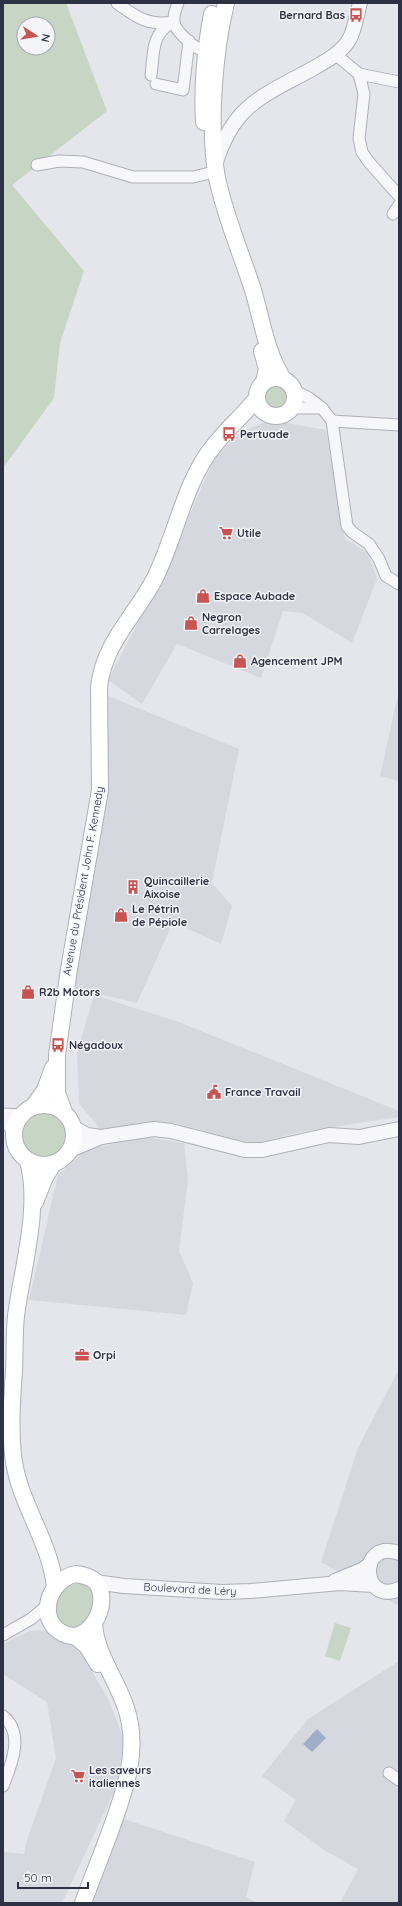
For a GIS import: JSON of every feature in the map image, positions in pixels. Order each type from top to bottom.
[{"type":"main road","points":[[215,3],[205,51],[203,82],[204,126],[233,233],[248,273],[267,344],[276,367],[283,379],[290,384],[295,391],[295,402],[290,410],[280,416],[266,414],[260,407],[257,398],[259,389],[264,382],[266,369],[265,359],[235,259],[233,233]]},
{"type":"main road","points":[[216,171],[214,114],[216,70],[221,24],[226,3]]},
{"type":"main road","points":[[264,382],[273,378],[283,379]]},
{"type":"main road","name":"Avenue du Président John F. Kennedy","points":[[64,1112],[57,1093],[57,1055],[68,969],[100,790],[99,687],[101,673],[111,646],[153,581],[168,549],[193,482],[207,455],[257,398]]},
{"type":"main road","name":"Avenue du Président John F. Kennedy","points":[[214,446],[247,420],[266,414]]},
{"type":"main road","name":"Avenue du Président John F. Kennedy","points":[[28,1111],[46,1086],[57,1055]]},
{"type":"main road","points":[[28,1161],[41,1165],[54,1164],[61,1160],[70,1150],[74,1140],[74,1128],[68,1117],[58,1108],[46,1105],[28,1111],[14,1132],[18,1149],[28,1161],[32,1180],[32,1211],[16,1318],[12,1413],[13,1456],[18,1477],[26,1502],[41,1534],[55,1587]]},
{"type":"main road","points":[[32,1211],[45,1177],[54,1164]]},
{"type":"main road","points":[[41,1534],[60,1560],[76,1574],[90,1578],[95,1582],[100,1594],[98,1615],[94,1624],[88,1631],[75,1636]]},
{"type":"main road","points":[[76,1574],[64,1578],[55,1587],[48,1612],[54,1626],[63,1634],[75,1636],[87,1646],[104,1675],[118,1706],[124,1729],[125,1757],[118,1790],[83,1903]]},
{"type":"main road","points":[[76,1903],[100,1851],[129,1774],[132,1743],[127,1710],[99,1648],[94,1624]]},
{"type":"street","points":[[117,3],[146,22],[158,24],[174,22]]},
{"type":"street","points":[[178,3],[174,12],[174,22],[177,30],[202,51],[205,51]]},
{"type":"street","points":[[37,165],[59,161],[83,162],[133,177],[193,177],[216,171],[222,143],[242,111],[258,99],[329,60],[350,38],[360,3]]},
{"type":"street","points":[[174,22],[161,29],[155,42],[153,79],[183,90],[189,41]]},
{"type":"street","points":[[335,54],[359,74],[399,82]]},
{"type":"street","points":[[359,74],[364,94],[359,138],[362,152],[368,161],[399,196]]},
{"type":"street","points":[[295,391],[309,398],[322,408],[332,421],[347,526],[352,532],[369,544],[386,576],[399,584]]},
{"type":"street","points":[[290,410],[297,408],[322,408]]},
{"type":"street","points":[[332,421],[399,425]]},
{"type":"street","points":[[3,1114],[28,1111]]},
{"type":"street","points":[[3,1120],[14,1132]]},
{"type":"street","points":[[74,1128],[87,1135],[101,1137]]},
{"type":"street","points":[[70,1150],[101,1137],[154,1129],[171,1131],[245,1150],[262,1150],[321,1136],[359,1137],[399,1129]]},
{"type":"street","name":"Boulevard de Léry","points":[[327,1584],[362,1570],[370,1564],[376,1555],[392,1552],[399,1542]]},
{"type":"street","points":[[370,1564],[369,1575],[373,1585],[395,1593]]},
{"type":"street","name":"Boulevard de Léry","points":[[95,1582],[124,1586],[222,1592],[251,1591],[327,1584],[373,1585]]},
{"type":"street","points":[[100,1602],[114,1590],[124,1586]]},
{"type":"street","points":[[3,1635],[21,1626],[49,1604]]},
{"type":"street","points":[[21,1626],[40,1623],[54,1626]]},
{"type":"street","points":[[3,1716],[12,1729],[15,1751],[3,1786]]},
{"type":"street","points":[[389,1773],[399,1780]]},
{"type":"shaded area","points":[[271,420],[326,430],[345,539],[368,553],[377,579],[352,643],[303,613],[283,611],[261,678],[177,644],[142,704],[108,680],[166,568],[214,459],[241,432]]},
{"type":"shaded area","points":[[399,690],[399,781],[380,776]]},
{"type":"shaded area","points":[[108,696],[239,749],[212,883],[232,906],[221,944],[173,922],[137,1003],[72,988],[106,794]]},
{"type":"shaded area","points":[[94,995],[179,1022],[399,1111],[399,1117],[305,1131],[252,1144],[175,1123],[100,1129],[79,1103],[77,1053]]},
{"type":"shaded area","points":[[143,1137],[184,1143],[188,1180],[179,1251],[193,1283],[186,1315],[29,1300],[58,1175],[86,1150]]},
{"type":"shaded area","points":[[399,1369],[399,1606],[321,1562],[358,1448]]},
{"type":"shaded area","points":[[48,1630],[80,1650],[109,1701],[124,1740],[117,1785],[62,1903],[3,1903],[3,1852],[24,1854],[27,1840],[56,1758],[47,1702],[3,1674],[3,1644],[30,1631]]},
{"type":"shaded area","points":[[399,1661],[399,1903],[340,1903],[358,1869],[324,1850],[284,1821],[296,1800],[262,1776],[308,1719]]},
{"type":"shaded area","points":[[121,1818],[255,1862],[246,1897],[259,1903],[89,1903]]},
{"type":"green space","points":[[3,3],[66,3],[107,111],[12,185],[84,271],[60,343],[54,398],[3,468]]},
{"type":"green space","points":[[273,378],[281,378],[288,381],[293,386],[296,397],[293,408],[288,413],[281,416],[273,416],[266,413],[261,408],[258,401],[258,393],[261,386],[266,381]]},
{"type":"green space","points":[[44,1105],[61,1110],[69,1118],[74,1135],[69,1152],[61,1160],[44,1165],[27,1160],[19,1152],[14,1135],[19,1118],[27,1110]]},
{"type":"green space","points":[[59,1581],[95,1582],[94,1624],[63,1634],[49,1604]]},
{"type":"green space","points":[[335,1623],[351,1628],[340,1661],[325,1656]]},
{"type":"water","points":[[317,1729],[326,1738],[312,1752],[303,1744]]},
{"type":"place","name":"Bernard Bas","points":[[356,15]]},
{"type":"place","name":"Pertuade","points":[[229,434]]},
{"type":"place","name":"Utile","points":[[226,533]]},
{"type":"place","name":"Espace Aubade","points":[[203,596]]},
{"type":"place","name":"Negron Carrelages","points":[[191,623]]},
{"type":"place","name":"Agencement JPM","points":[[240,661]]},
{"type":"place","name":"Quincaillerie Aixoise","points":[[133,887]]},
{"type":"place","name":"Le Pétrin de Pépiole","points":[[121,915]]},
{"type":"place","name":"R2b Motors","points":[[28,992]]},
{"type":"place","name":"Négadoux","points":[[58,1045]]},
{"type":"place","name":"France Travail","points":[[214,1092]]},
{"type":"place","name":"Orpi","points":[[82,1355]]},
{"type":"place","name":"Les saveurs italiennes","points":[[78,1776]]}]
